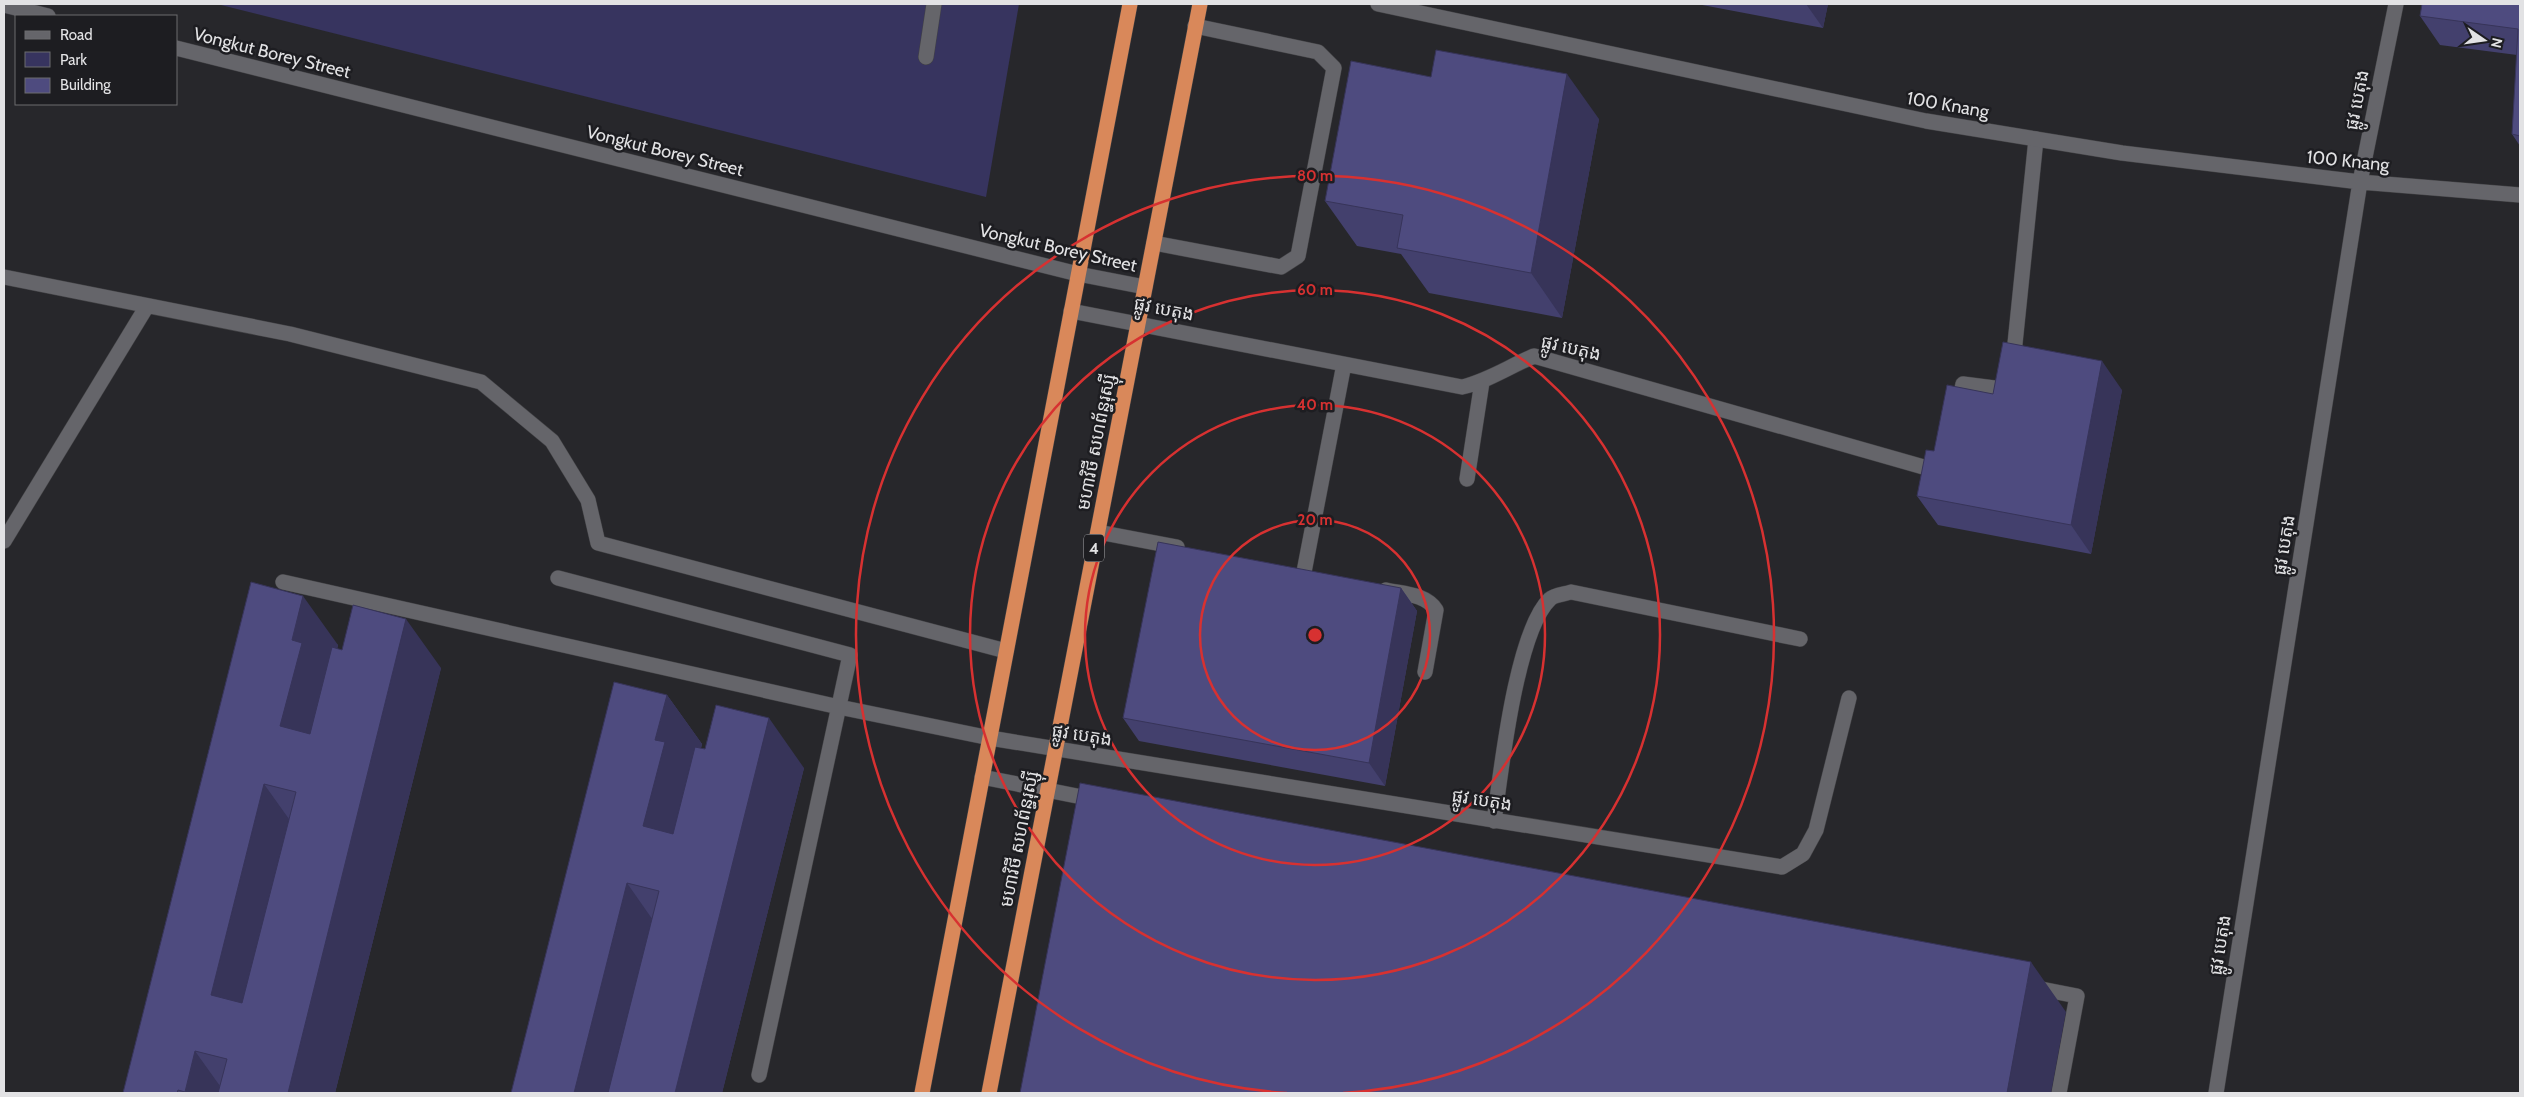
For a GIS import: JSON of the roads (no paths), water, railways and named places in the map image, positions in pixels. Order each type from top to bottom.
[{"type":"highway","points":[[922,1093],[1130,4]]},
{"type":"highway","name":"មហាវិថី សហព័ន្ធរុស្ស៊ី","points":[[989,1093],[1200,4]]},
{"type":"street","points":[[926,56],[934,4]]},
{"type":"street","name":"100 Knang","points":[[1378,4],[1926,121],[2122,153],[2360,182],[2520,195]]},
{"type":"street","name":"ផ្លូវ បេតុង","points":[[2216,1093],[2360,182],[2396,4]]},
{"type":"street","points":[[4,5],[44,15]]},
{"type":"street","points":[[1154,243],[1281,267],[1298,256],[1334,68],[1318,52],[1195,26]]},
{"type":"street","name":"Vongkut Borey Street","points":[[178,49],[1078,274],[1145,287]]},
{"type":"street","points":[[1955,419],[1963,384],[2010,390],[2036,139]]},
{"type":"street","points":[[4,277],[290,334],[481,382],[552,441],[588,500],[598,543],[1006,651]]},
{"type":"street","points":[[4,541],[147,306]]},
{"type":"street","name":"ផ្លូវ បេតុង","points":[[1071,311],[1462,387],[1482,382],[1500,370],[1534,356],[1942,472],[1947,455]]},
{"type":"street","points":[[1304,572],[1344,364]]},
{"type":"street","points":[[1467,479],[1482,382]]},
{"type":"street","points":[[1098,532],[1191,550]]},
{"type":"street","points":[[1285,568],[1324,576]]},
{"type":"street","points":[[558,578],[850,655],[759,1075]]},
{"type":"street","name":"ផ្លូវ បេតុង","points":[[283,582],[839,707],[990,738],[1782,867],[1803,854],[1816,830],[1849,698]]},
{"type":"street","points":[[1372,587],[1421,598],[1431,602],[1436,610],[1425,672]]},
{"type":"street","points":[[1494,821],[1511,709],[1525,648],[1538,613],[1551,597],[1571,592],[1800,639]]},
{"type":"street","points":[[982,776],[1113,803]]},
{"type":"street","points":[[2018,984],[2077,996],[2058,1093]]}]
